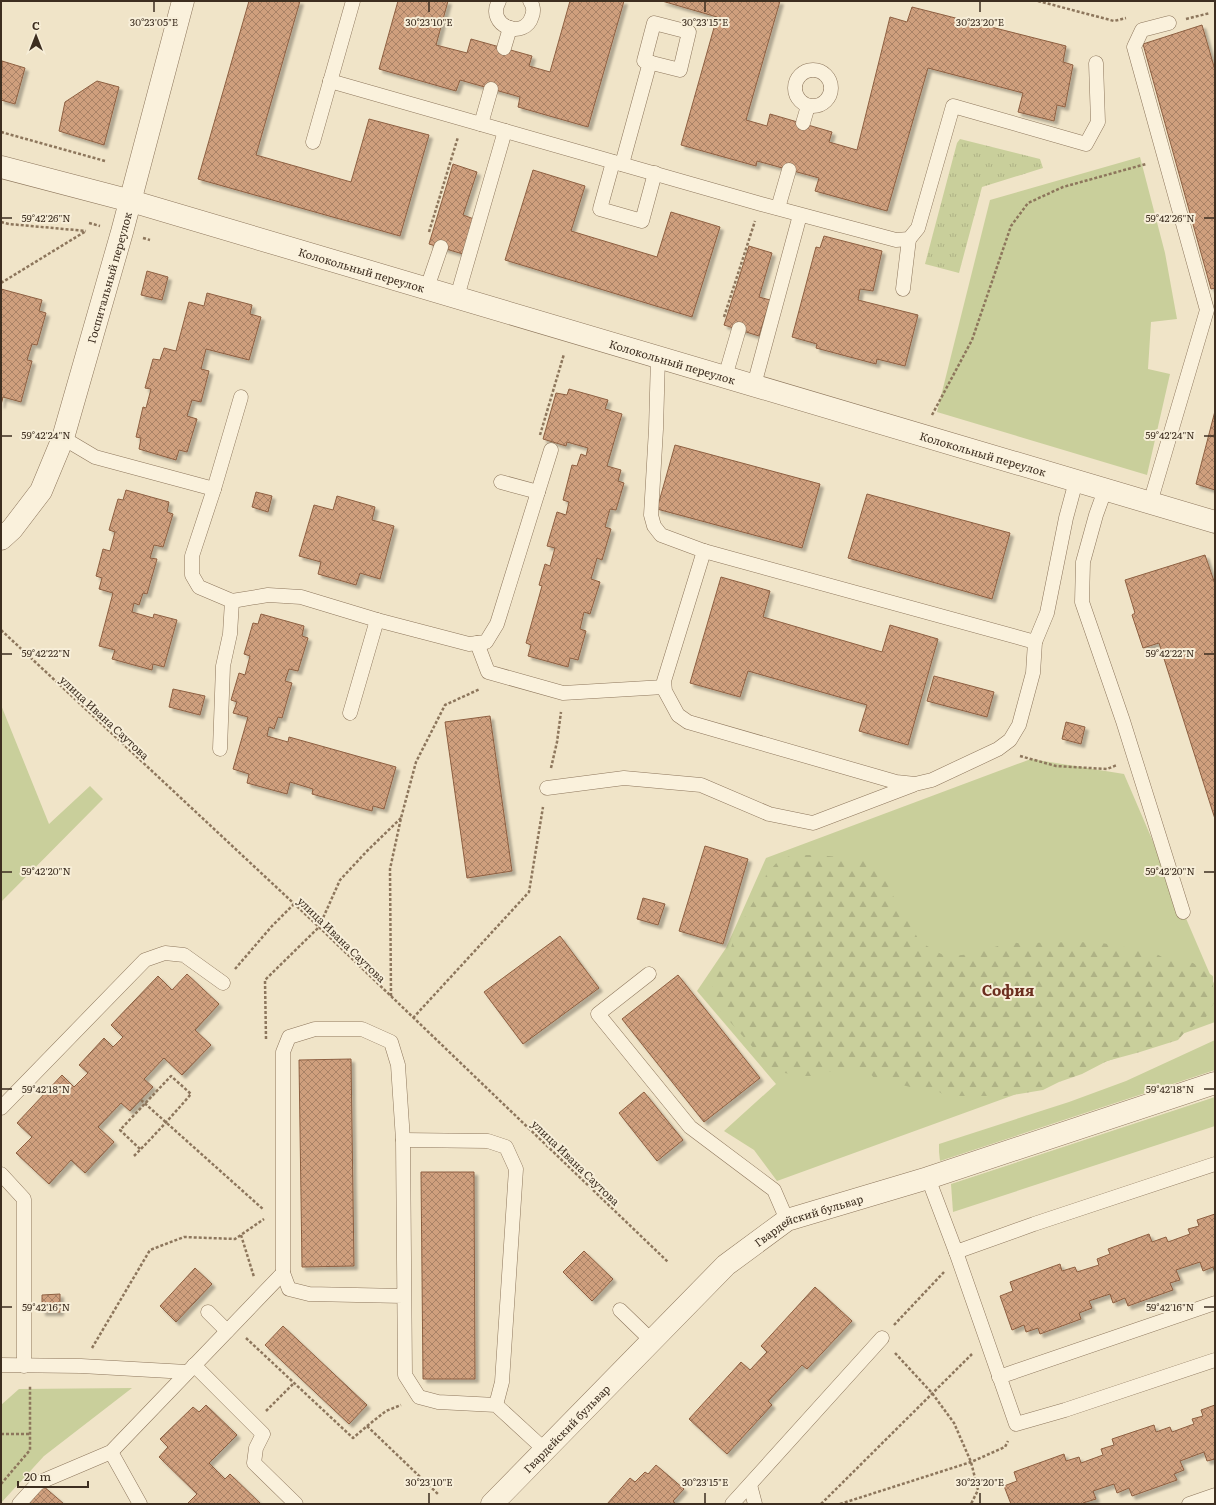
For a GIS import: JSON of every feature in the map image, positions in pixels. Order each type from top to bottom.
[{"type":"street","name":"Госпитальный переулок","points":[[1,539],[12,529],[41,491],[63,438],[131,200],[183,1]]},
{"type":"street","name":"Колокольный переулок","points":[[1,167],[131,200],[1215,522]]},
{"type":"street","name":"Гвардейский бульвар","points":[[492,1504],[726,1265],[787,1220],[928,1178],[1215,1084]]},
{"type":"lane","points":[[313,142],[353,1]]},
{"type":"lane","points":[[500,1],[496,10],[497,16],[500,22],[510,28],[522,28],[531,20],[533,9],[530,1]]},
{"type":"lane","points":[[1150,503],[1207,310],[1134,47],[1142,30],[1168,23]]},
{"type":"lane","points":[[504,48],[510,28]]},
{"type":"lane","points":[[650,62],[617,163],[600,209],[642,221],[655,174]]},
{"type":"lane","points":[[903,289],[909,239],[918,228],[953,106],[1086,144],[1098,122],[1096,63]]},
{"type":"lane","points":[[330,81],[800,215],[896,240],[909,239]]},
{"type":"lane","points":[[482,124],[491,89]]},
{"type":"lane","points":[[803,123],[808,106]]},
{"type":"lane","points":[[457,297],[505,131]]},
{"type":"lane","points":[[778,208],[789,170]]},
{"type":"lane","points":[[754,385],[800,215]]},
{"type":"lane","points":[[427,288],[441,247]]},
{"type":"lane","points":[[725,376],[739,330]]},
{"type":"lane","points":[[658,357],[651,515],[654,526],[661,534],[704,551],[1035,642]]},
{"type":"lane","points":[[241,397],[214,489],[192,556],[192,574],[199,587],[232,601],[268,595],[301,597],[378,620],[469,644],[486,642],[497,624],[551,450]]},
{"type":"lane","points":[[63,438],[95,457],[214,489]]},
{"type":"lane","points":[[547,788],[624,778],[701,785],[769,814],[813,823],[915,784],[932,780],[998,749],[1010,740],[1018,725],[1033,673],[1035,642],[1047,613],[1066,518],[1076,481]]},
{"type":"lane","points":[[501,482],[538,492]]},
{"type":"lane","points":[[1105,490],[1096,515],[1083,562],[1082,602],[1135,759],[1183,912]]},
{"type":"lane","points":[[704,551],[664,681],[665,691],[678,714],[688,722],[896,782],[915,784]]},
{"type":"lane","points":[[220,749],[223,666],[230,634],[232,601]]},
{"type":"lane","points":[[350,713],[378,620]]},
{"type":"lane","points":[[477,643],[488,672],[564,692],[664,687]]},
{"type":"lane","points":[[1,1108],[145,960],[165,953],[184,955],[222,983]]},
{"type":"lane","points":[[650,974],[598,1014],[690,1127],[774,1190],[787,1220]]},
{"type":"lane","points":[[403,1296],[309,1294],[289,1289],[283,1273],[276,1217],[283,1052],[289,1037],[315,1029],[362,1029],[391,1042],[398,1065],[403,1140],[403,1296],[405,1375],[419,1398],[438,1402],[496,1405],[545,1450]]},
{"type":"lane","points":[[403,1140],[488,1141],[506,1147],[516,1168],[502,1382],[496,1405]]},
{"type":"lane","points":[[957,1255],[1034,1224],[1215,1164]]},
{"type":"lane","points":[[1,1174],[24,1200],[27,1366]]},
{"type":"lane","points":[[928,1178],[957,1255],[1016,1424],[1065,1410],[1215,1360]]},
{"type":"lane","points":[[19,1504],[38,1483],[111,1452],[283,1273]]},
{"type":"lane","points":[[999,1377],[1215,1303]]},
{"type":"lane","points":[[620,1310],[652,1341]]},
{"type":"lane","points":[[208,1312],[230,1328]]},
{"type":"lane","points":[[732,1504],[882,1338]]},
{"type":"lane","points":[[1,1365],[191,1369],[263,1434],[256,1448],[254,1463],[296,1504]]},
{"type":"lane","points":[[111,1452],[140,1504]]},
{"type":"lane","points":[[750,1485],[755,1504]]},
{"type":"lane","points":[[1189,1504],[1215,1496]]},
{"type":"path","points":[[1038,1],[1114,21]]},
{"type":"path","points":[[428,236],[463,119]]},
{"type":"path","points":[[1,132],[105,161]]},
{"type":"path","points":[[930,417],[972,340],[1011,226],[1028,203],[1063,187],[1165,159]]},
{"type":"path","points":[[721,324],[761,204]]},
{"type":"path","points":[[1,222],[86,231],[1,283]]},
{"type":"path","points":[[551,450],[536,446],[564,352]]},
{"type":"path","name":"улица Ивана Саутова","points":[[1,630],[319,927],[668,1262]]},
{"type":"path","points":[[391,997],[390,869],[401,818],[416,762],[445,706],[506,677]]},
{"type":"path","points":[[998,749],[1056,766],[1107,769],[1135,759]]},
{"type":"path","points":[[266,1043],[265,980],[319,927],[340,880],[401,818]]},
{"type":"path","points":[[413,1018],[529,892]]},
{"type":"path","points":[[222,983],[272,926],[294,904]]},
{"type":"path","points":[[134,1156],[191,1094],[171,1076],[120,1130],[140,1149]]},
{"type":"path","points":[[81,1366],[150,1250],[184,1237],[235,1239],[276,1217],[141,1100]]},
{"type":"path","points":[[241,1235],[261,1296]]},
{"type":"path","points":[[957,1255],[882,1338],[932,1393],[954,1423],[971,1462],[978,1490],[971,1504]]},
{"type":"path","points":[[230,1328],[294,1383],[353,1438],[386,1411],[419,1398]]},
{"type":"path","points":[[821,1504],[986,1339]]},
{"type":"path","points":[[1,1484],[30,1450],[31,1434],[27,1366]]},
{"type":"path","points":[[253,1424],[294,1383]]},
{"type":"path","points":[[840,1504],[971,1462],[1005,1447],[1016,1424]]},
{"type":"path","points":[[367,1426],[438,1494]]},
{"type":"path","points":[[1,1434],[31,1434]]},
{"type":"green space","points":[[960,139],[1040,159],[1043,168],[982,187],[959,273],[925,264],[957,143]]},
{"type":"green space","points":[[1140,157],[1165,253],[1177,319],[1151,322],[1148,369],[1170,374],[1147,475],[937,412],[990,200]]},
{"type":"green space","points":[[1,705],[49,824],[90,786],[103,799],[1,902]]},
{"type":"green space","points":[[1031,759],[1124,774],[1215,986],[1215,1022],[777,1181],[754,1150],[724,1131],[776,1084],[697,991],[726,948],[766,858]]},
{"type":"green space","points":[[792,855],[818,855],[859,859],[870,864],[887,880],[896,903],[920,942],[943,955],[952,956],[971,954],[1008,943],[1102,943],[1153,952],[1162,957],[1184,960],[1193,963],[1213,976],[1213,992],[1215,1001],[1206,1017],[1185,1032],[1178,1040],[1107,1061],[1082,1074],[1059,1082],[1043,1090],[1006,1096],[944,1095],[936,1090],[918,1089],[874,1078],[869,1072],[861,1070],[819,1072],[811,1076],[801,1076],[774,1071],[715,1005],[712,992],[713,977],[723,964],[731,948],[735,934],[756,897],[762,891],[766,875],[778,861]]},
{"type":"green space","points":[[1215,1040],[1215,1070],[940,1161],[939,1144],[1069,1102],[1126,1081]]},
{"type":"green space","points":[[1215,1097],[1215,1126],[953,1212],[951,1184]]},
{"type":"green space","points":[[132,1388],[44,1456],[1,1503],[1,1405],[19,1389]]},
{"type":"building","points":[[249,1],[300,1],[256,155],[351,182],[369,119],[429,135],[400,236],[198,179]]},
{"type":"building","points":[[398,1],[448,1],[436,45],[467,53],[471,39],[532,56],[529,66],[550,72],[570,1],[624,1],[588,127],[518,107],[520,97],[460,80],[456,91],[379,69]]},
{"type":"building","points":[[662,1],[780,1],[746,120],[767,126],[770,114],[832,132],[829,142],[857,150],[890,17],[907,22],[912,7],[1066,46],[1063,62],[1073,65],[1065,107],[1057,105],[1054,121],[1018,112],[1023,93],[928,68],[887,211],[815,191],[819,178],[757,161],[756,166],[681,145],[717,17]]},
{"type":"building","points":[[1202,25],[1215,70],[1215,288],[1211,289],[1143,44]]},
{"type":"building","points":[[2,61],[25,68],[15,104],[1,100]]},
{"type":"building","points":[[97,81],[119,87],[104,145],[59,131],[65,102]]},
{"type":"building","points":[[453,164],[477,172],[463,215],[474,219],[463,254],[429,244]]},
{"type":"building","points":[[533,170],[585,186],[571,231],[657,257],[671,212],[720,227],[692,317],[505,260]]},
{"type":"building","points":[[824,236],[882,251],[873,291],[860,289],[858,300],[918,315],[905,366],[877,359],[876,364],[816,348],[817,344],[792,337],[816,247],[820,248]]},
{"type":"building","points":[[749,246],[772,253],[759,297],[770,300],[759,336],[724,325]]},
{"type":"building","points":[[147,271],[168,277],[162,300],[141,295]]},
{"type":"building","points":[[1,289],[42,300],[39,311],[46,313],[37,345],[32,344],[27,360],[32,361],[21,402],[3,397],[1,405]]},
{"type":"building","points":[[207,293],[252,305],[250,314],[261,317],[249,360],[206,349],[201,369],[209,371],[201,402],[192,400],[187,416],[197,419],[187,452],[179,450],[176,460],[139,449],[141,438],[136,437],[143,407],[146,408],[151,389],[145,388],[153,359],[160,360],[164,348],[176,351],[189,302],[204,306]]},
{"type":"building","points":[[569,389],[608,400],[605,409],[622,414],[607,466],[621,470],[618,481],[624,483],[616,510],[610,509],[605,527],[611,529],[602,560],[597,558],[591,579],[600,582],[590,614],[584,612],[580,629],[586,631],[578,660],[570,658],[568,667],[528,656],[531,645],[526,643],[542,586],[539,585],[545,564],[550,566],[555,548],[547,546],[557,512],[566,515],[569,502],[563,500],[572,465],[577,466],[581,454],[586,456],[588,448],[567,442],[566,446],[543,439],[556,393],[567,395]]},
{"type":"building","points":[[1215,411],[1215,490],[1196,484]]},
{"type":"building","points":[[675,445],[820,484],[802,548],[657,509]]},
{"type":"building","points":[[126,490],[169,502],[167,512],[173,514],[163,547],[154,545],[150,558],[157,559],[147,594],[143,593],[139,605],[134,603],[132,612],[153,618],[154,614],[177,620],[164,667],[153,664],[152,670],[112,659],[115,650],[99,646],[113,593],[99,589],[102,578],[96,576],[103,549],[110,551],[115,532],[109,530],[118,499],[123,500]]},
{"type":"building","points":[[256,492],[272,496],[268,512],[252,507]]},
{"type":"building","points":[[867,494],[1010,533],[992,599],[848,558]]},
{"type":"building","points":[[337,496],[375,507],[372,520],[394,526],[380,579],[360,573],[356,585],[318,574],[321,562],[299,556],[314,505],[333,510]]},
{"type":"building","points":[[1205,555],[1215,584],[1215,819],[1159,643],[1143,648],[1132,615],[1135,613],[1125,580]]},
{"type":"building","points":[[721,577],[770,591],[763,617],[882,652],[890,625],[938,639],[908,745],[859,731],[867,705],[748,671],[740,697],[690,683]]},
{"type":"building","points":[[261,614],[304,626],[302,636],[308,638],[298,671],[289,669],[285,681],[292,683],[282,718],[278,717],[274,729],[269,727],[267,736],[288,742],[289,737],[396,767],[384,809],[373,806],[372,811],[312,794],[313,789],[290,782],[287,794],[247,783],[249,774],[233,769],[248,717],[233,713],[237,702],[231,700],[239,673],[245,675],[250,656],[244,654],[253,623],[258,624]]},
{"type":"building","points":[[934,676],[994,692],[987,717],[927,701]]},
{"type":"building","points":[[173,689],[205,696],[200,715],[169,707]]},
{"type":"building","points":[[490,716],[512,871],[467,878],[445,722]]},
{"type":"building","points":[[1066,722],[1085,727],[1081,744],[1062,739]]},
{"type":"building","points":[[705,846],[748,859],[723,944],[679,931]]},
{"type":"building","points":[[643,898],[665,904],[658,925],[637,919]]},
{"type":"building","points":[[560,936],[599,988],[523,1044],[484,992]]},
{"type":"building","points":[[187,974],[219,1004],[195,1030],[211,1045],[182,1075],[164,1058],[144,1079],[153,1087],[130,1111],[121,1103],[98,1127],[114,1142],[85,1173],[71,1160],[49,1184],[16,1153],[32,1137],[17,1123],[62,1075],[74,1087],[88,1073],[79,1065],[104,1038],[113,1047],[123,1037],[111,1025],[158,976],[172,990]]},
{"type":"building","points":[[678,975],[760,1078],[704,1122],[622,1019]]},
{"type":"building","points":[[351,1059],[354,1266],[302,1267],[299,1060]]},
{"type":"building","points":[[644,1092],[683,1140],[657,1161],[619,1113]]},
{"type":"building","points":[[421,1172],[474,1172],[475,1379],[423,1379]]},
{"type":"building","points":[[1215,1214],[1215,1273],[1213,1267],[1203,1271],[1200,1262],[1176,1270],[1180,1280],[1170,1283],[1173,1290],[1128,1306],[1125,1298],[1113,1303],[1110,1294],[1089,1301],[1092,1308],[1079,1313],[1081,1319],[1040,1334],[1038,1328],[1026,1332],[1024,1325],[1012,1330],[1000,1296],[1013,1291],[1010,1282],[1060,1264],[1062,1271],[1075,1267],[1077,1272],[1099,1265],[1097,1259],[1110,1254],[1108,1249],[1149,1234],[1152,1242],[1166,1237],[1168,1242],[1190,1234],[1188,1229],[1199,1226],[1197,1220]]},
{"type":"building","points":[[584,1251],[613,1279],[592,1301],[563,1272]]},
{"type":"building","points":[[195,1268],[212,1284],[176,1322],[160,1306]]},
{"type":"building","points":[[815,1287],[852,1321],[807,1369],[802,1365],[768,1401],[772,1405],[727,1454],[689,1419],[741,1362],[750,1370],[767,1352],[761,1346]]},
{"type":"building","points":[[60,1294],[60,1312],[42,1312],[42,1295]]},
{"type":"building","points":[[283,1326],[367,1405],[349,1424],[265,1345]]},
{"type":"building","points":[[206,1405],[237,1435],[209,1463],[225,1479],[230,1474],[261,1504],[187,1504],[197,1494],[159,1457],[168,1447],[160,1439],[193,1407],[199,1412]]},
{"type":"building","points":[[1215,1405],[1215,1459],[1207,1461],[1204,1452],[1180,1461],[1184,1470],[1174,1474],[1177,1480],[1132,1496],[1129,1488],[1117,1493],[1114,1484],[1093,1491],[1096,1499],[1083,1504],[1011,1504],[1004,1486],[1017,1481],[1014,1472],[1064,1454],[1066,1461],[1079,1457],[1081,1463],[1103,1455],[1101,1449],[1114,1445],[1112,1439],[1154,1425],[1156,1432],[1170,1427],[1172,1432],[1194,1424],[1192,1419],[1203,1416],[1201,1410]]},
{"type":"building","points":[[656,1465],[684,1489],[673,1501],[676,1504],[607,1504],[630,1478],[635,1482],[645,1472],[648,1474]]},
{"type":"building","points":[[42,1485],[64,1504],[25,1504]]},
{"type":"district","name":"София","points":[[1008,989]]}]
